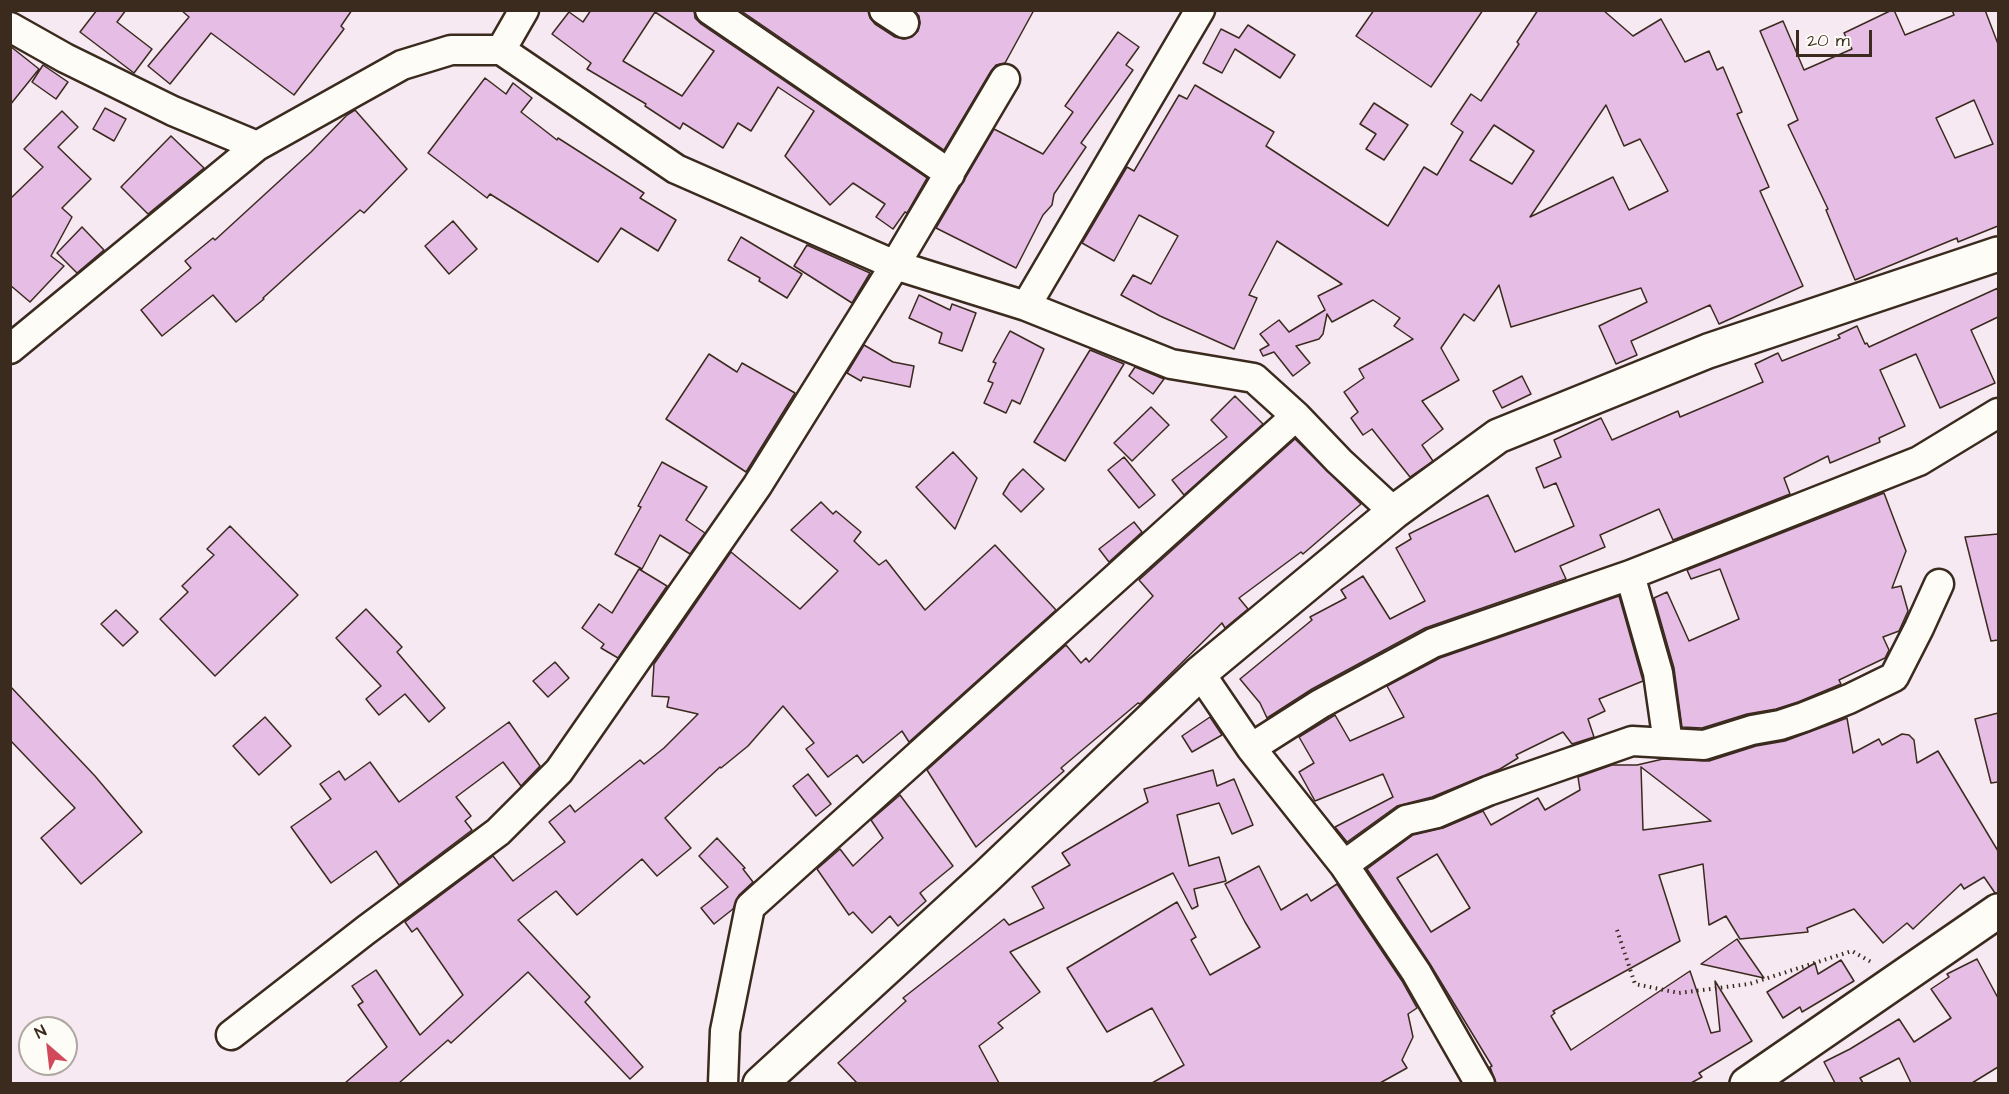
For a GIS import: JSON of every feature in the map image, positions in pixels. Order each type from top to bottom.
[{"type":"main road","points":[[760,1083],[987,876],[1200,673],[1394,512],[1498,436],[1708,351],[1998,254]]},
{"type":"main road","points":[[1747,1083],[1998,911]]},
{"type":"street","points":[[501,50],[524,10]]},
{"type":"street","points":[[710,10],[950,174]]},
{"type":"street","points":[[1026,306],[1200,10]]},
{"type":"street","points":[[10,27],[65,58],[173,111],[257,146]]},
{"type":"street","points":[[10,349],[257,146],[402,65],[451,50],[501,50],[676,169],[895,265],[1026,306],[1171,364],[1254,378],[1394,512]]},
{"type":"street","points":[[231,1035],[366,930],[498,832],[559,771],[757,486],[895,265],[1005,80]]},
{"type":"street","points":[[1251,748],[1320,704],[1433,643],[1630,575],[1919,461],[1998,413]]},
{"type":"street","points":[[723,1083],[725,1031],[750,907],[1296,416]]},
{"type":"street","points":[[1630,575],[1658,673],[1668,743]]},
{"type":"street","points":[[1344,865],[1406,820],[1437,813],[1488,791],[1632,741],[1704,746],[1752,730],[1780,725],[1849,699],[1894,677],[1939,584]]},
{"type":"street","points":[[1200,673],[1251,748],[1344,865],[1416,972],[1480,1083]]},
{"type":"path","points":[[1617,930],[1635,984],[1679,993],[1749,984],[1852,951],[1899,978]]},
{"type":"building","points":[[97,10],[126,10],[117,22],[152,49],[134,73],[80,32]]},
{"type":"building","points":[[181,10],[352,10],[341,26],[344,29],[294,95],[211,33],[170,84],[148,66],[189,17]]},
{"type":"building","points":[[591,10],[694,10],[695,18],[701,24],[927,178],[907,213],[905,212],[893,229],[876,217],[885,204],[853,183],[830,205],[785,156],[814,111],[778,87],[751,131],[738,123],[723,148],[683,123],[680,129],[645,106],[646,104],[587,69],[591,63],[552,34],[569,12],[583,22]],"holes":[[[655,12],[714,51],[682,96],[623,61]]]},
{"type":"building","points":[[740,10],[868,10],[875,24],[895,37],[904,39],[912,37],[918,31],[919,16],[914,10],[1034,10],[1005,63],[996,65],[991,71],[944,150]]},
{"type":"building","points":[[1374,10],[1483,10],[1431,87],[1356,36]]},
{"type":"building","points":[[1538,10],[1603,10],[1633,36],[1661,19],[1685,62],[1709,51],[1717,70],[1723,67],[1742,112],[1737,114],[1769,187],[1760,191],[1803,286],[1719,324],[1710,305],[1631,341],[1637,355],[1616,364],[1599,326],[1647,302],[1641,288],[1511,327],[1499,285],[1474,321],[1464,314],[1441,348],[1459,380],[1422,401],[1443,429],[1422,445],[1433,461],[1410,477],[1372,429],[1363,435],[1351,418],[1358,412],[1344,392],[1364,378],[1359,369],[1413,339],[1394,326],[1400,318],[1373,300],[1332,322],[1327,314],[1323,334],[1319,339],[1296,346],[1310,363],[1293,376],[1274,352],[1263,356],[1260,350],[1269,345],[1260,334],[1279,320],[1289,332],[1325,310],[1318,296],[1342,284],[1277,241],[1249,295],[1257,298],[1234,349],[1160,316],[1121,295],[1133,275],[1151,284],[1178,236],[1139,215],[1114,261],[1082,243],[1127,167],[1134,171],[1179,95],[1187,99],[1195,85],[1274,132],[1266,146],[1388,226],[1424,167],[1437,175],[1463,132],[1451,124],[1471,94],[1481,101],[1519,44],[1517,42]],"holes":[[[1606,105],[1624,146],[1640,139],[1668,191],[1629,210],[1613,177],[1530,217]],[[1494,125],[1534,151],[1512,184],[1470,160]]]},
{"type":"building","points":[[1892,10],[1905,35],[1954,15],[1952,10],[1985,10],[1998,44],[1998,226],[1958,242],[1957,238],[1855,280],[1826,210],[1828,209],[1788,125],[1798,120],[1760,31],[1783,21],[1804,70],[1852,49],[1844,33]],"holes":[[[1974,100],[1993,144],[1955,158],[1936,118]]]},
{"type":"building","points":[[1248,25],[1295,55],[1280,78],[1235,49],[1222,73],[1203,63],[1221,29],[1239,38]]},
{"type":"building","points":[[1118,32],[1139,47],[1126,65],[1133,70],[1081,143],[1086,147],[1054,194],[1052,205],[1043,215],[1016,268],[936,228],[994,129],[1043,154],[1073,112],[1065,106]]},
{"type":"building","points":[[10,46],[39,69],[10,105]]},
{"type":"building","points":[[43,65],[68,82],[56,99],[32,82]]},
{"type":"building","points":[[485,78],[506,94],[513,83],[532,98],[521,112],[557,140],[558,138],[644,193],[640,198],[676,220],[658,251],[621,228],[598,262],[490,194],[487,198],[428,153]]},
{"type":"building","points":[[1374,103],[1408,125],[1384,160],[1366,149],[1376,134],[1360,124]]},
{"type":"building","points":[[105,108],[126,119],[114,141],[93,129]]},
{"type":"building","points":[[355,110],[407,169],[364,213],[360,210],[236,322],[213,295],[162,336],[141,310],[191,268],[185,261],[213,238],[215,240]]},
{"type":"building","points":[[62,111],[78,127],[58,147],[91,179],[62,208],[72,217],[51,256],[64,266],[30,302],[10,285],[10,199],[43,167],[24,149]]},
{"type":"building","points":[[171,136],[204,168],[148,214],[121,187]]},
{"type":"building","points":[[453,221],[477,249],[449,274],[425,246]]},
{"type":"building","points":[[82,227],[104,250],[77,273],[57,253]]},
{"type":"building","points":[[741,237],[802,274],[787,298],[759,281],[760,278],[728,260]]},
{"type":"building","points":[[807,245],[870,273],[852,303],[794,266]]},
{"type":"building","points":[[1998,288],[1998,317],[1971,330],[1995,383],[1940,408],[1916,354],[1880,370],[1905,426],[1879,438],[1880,442],[1830,463],[1828,456],[1784,478],[1790,494],[1673,540],[1659,509],[1600,535],[1605,547],[1560,566],[1566,579],[1425,628],[1312,689],[1267,718],[1260,703],[1240,679],[1312,620],[1310,617],[1346,598],[1341,590],[1363,576],[1390,619],[1425,601],[1396,548],[1411,539],[1409,534],[1488,495],[1515,552],[1574,526],[1556,483],[1544,488],[1536,468],[1561,457],[1554,440],[1601,418],[1612,440],[1678,411],[1680,417],[1763,382],[1755,364],[1778,353],[1782,361],[1840,338],[1838,335],[1857,326],[1865,344],[1867,343],[1869,347]]},
{"type":"building","points":[[919,295],[950,310],[952,304],[976,313],[962,351],[939,343],[942,333],[909,318]]},
{"type":"building","points":[[1010,331],[1044,349],[1020,404],[1012,400],[1006,413],[984,403],[993,383],[988,381],[996,363],[993,362]]},
{"type":"building","points":[[864,345],[893,362],[914,366],[910,387],[863,377],[861,381],[847,373]]},
{"type":"building","points":[[1090,350],[1124,364],[1065,461],[1034,442]]},
{"type":"building","points":[[709,354],[737,372],[742,363],[795,393],[746,472],[666,419]]},
{"type":"building","points":[[1135,367],[1164,379],[1153,394],[1129,376]]},
{"type":"building","points":[[1522,376],[1531,394],[1502,408],[1493,391]]},
{"type":"building","points":[[1235,396],[1263,424],[1184,495],[1172,480],[1227,437],[1211,420]]},
{"type":"building","points":[[1151,407],[1169,425],[1132,461],[1114,443]]},
{"type":"building","points":[[1295,439],[1361,504],[1303,554],[1301,552],[1239,598],[1248,609],[1225,628],[1222,623],[1140,704],[1138,703],[1061,768],[1064,771],[976,847],[927,770],[1066,645],[1081,663],[1086,658],[1089,662],[1153,596],[1139,580]]},
{"type":"building","points":[[953,452],[977,478],[955,529],[916,487]]},
{"type":"building","points":[[1124,457],[1155,495],[1139,508],[1108,470]]},
{"type":"building","points":[[662,462],[707,487],[686,520],[705,533],[690,554],[660,535],[642,569],[615,554]]},
{"type":"building","points":[[1023,469],[1044,489],[1021,512],[1003,494],[1010,482]]},
{"type":"building","points":[[1884,493],[1906,551],[1892,588],[1901,586],[1908,611],[1899,631],[1883,637],[1889,650],[1885,658],[1839,680],[1841,684],[1798,702],[1702,728],[1682,727],[1674,668],[1654,598],[1667,592],[1689,641],[1739,619],[1720,569],[1691,579],[1687,570]]},
{"type":"building","points":[[821,502],[833,514],[836,511],[861,532],[854,541],[879,565],[886,560],[925,610],[995,545],[1056,610],[909,742],[902,731],[863,763],[857,755],[828,777],[806,749],[814,743],[783,706],[748,746],[720,767],[665,818],[691,848],[657,876],[642,859],[577,915],[556,891],[518,920],[590,997],[585,1002],[643,1067],[630,1079],[528,972],[451,1043],[448,1040],[399,1083],[345,1083],[387,1047],[358,1005],[363,1002],[352,986],[376,970],[420,1035],[463,995],[417,928],[412,932],[405,922],[493,856],[513,881],[565,842],[549,822],[570,805],[575,812],[640,760],[644,764],[664,748],[698,714],[667,707],[669,697],[652,696],[654,664],[731,552],[800,609],[838,571],[791,530]]},
{"type":"building","points":[[1134,522],[1142,532],[1109,562],[1099,549]]},
{"type":"building","points":[[230,526],[298,595],[215,676],[160,619],[188,592],[182,586],[214,555],[207,549]]},
{"type":"building","points":[[1998,534],[1998,640],[1991,641],[1965,537]]},
{"type":"building","points":[[639,569],[667,586],[618,658],[601,648],[604,644],[582,628],[599,604],[612,613]]},
{"type":"building","points":[[1619,596],[1643,681],[1599,699],[1605,711],[1588,719],[1594,737],[1572,744],[1563,732],[1516,755],[1518,758],[1500,769],[1432,797],[1397,806],[1347,842],[1335,827],[1393,797],[1383,774],[1315,801],[1299,772],[1314,763],[1299,737],[1335,715],[1350,741],[1404,717],[1387,686],[1440,658]]},
{"type":"building","points":[[366,609],[402,647],[397,652],[445,708],[429,722],[405,694],[379,715],[366,699],[381,686],[336,638]]},
{"type":"building","points":[[116,610],[138,632],[123,646],[101,624]]},
{"type":"building","points":[[555,662],[569,678],[548,697],[533,681]]},
{"type":"building","points":[[10,686],[95,776],[142,832],[81,884],[41,838],[75,808],[10,740]]},
{"type":"building","points":[[1998,713],[1998,782],[1991,783],[1975,719]]},
{"type":"building","points":[[265,717],[291,746],[259,775],[233,746]]},
{"type":"building","points":[[1210,717],[1222,735],[1192,752],[1182,736]]},
{"type":"building","points":[[1847,718],[1853,753],[1879,739],[1882,745],[1902,734],[1909,735],[1914,740],[1917,763],[1938,751],[1998,851],[1998,893],[1995,893],[1984,877],[1964,889],[1961,884],[1913,929],[1907,923],[1883,943],[1854,909],[1807,928],[1808,932],[1740,939],[1726,916],[1709,925],[1703,864],[1659,875],[1680,941],[1553,1011],[1555,1013],[1551,1016],[1571,1050],[1690,971],[1711,1033],[1720,1031],[1715,981],[1752,1041],[1699,1073],[1702,1077],[1691,1083],[1496,1083],[1490,1067],[1492,1066],[1430,964],[1367,869],[1413,835],[1443,828],[1483,811],[1491,825],[1538,798],[1545,810],[1580,790],[1578,777],[1612,765],[1637,765],[1663,759],[1709,761],[1756,746],[1785,741]],"holes":[[[1641,767],[1711,821],[1643,830]],[[1437,854],[1470,908],[1431,932],[1397,878]]]},
{"type":"building","points":[[509,722],[540,766],[521,786],[503,762],[456,797],[471,816],[465,821],[472,830],[399,885],[376,851],[331,883],[291,827],[331,799],[320,784],[339,771],[345,780],[370,762],[399,802]]},
{"type":"building","points":[[1213,770],[1217,786],[1234,779],[1253,825],[1232,834],[1219,803],[1177,815],[1189,866],[1219,857],[1226,881],[1194,889],[1198,906],[1192,909],[1173,873],[1010,952],[1040,992],[998,1023],[1003,1028],[979,1046],[999,1083],[857,1083],[838,1063],[906,1001],[903,998],[1004,919],[1009,925],[1044,908],[1032,887],[1070,865],[1062,853],[1148,802],[1144,789]]},
{"type":"building","points":[[808,774],[831,804],[816,816],[793,786]]},
{"type":"building","points":[[900,795],[953,866],[920,893],[926,901],[898,926],[890,916],[872,933],[853,912],[849,915],[817,869],[840,849],[853,866],[883,838],[871,820]]},
{"type":"building","points":[[717,838],[745,868],[743,869],[753,882],[739,895],[733,909],[714,924],[701,908],[728,887],[699,856]]},
{"type":"building","points":[[1259,866],[1281,910],[1307,894],[1311,901],[1337,884],[1402,981],[1417,1008],[1408,1014],[1413,1037],[1402,1060],[1407,1068],[1380,1083],[1152,1083],[1184,1065],[1152,1008],[1107,1032],[1067,968],[1177,902],[1196,937],[1191,940],[1210,975],[1260,947],[1225,884]]},
{"type":"building","points":[[1737,939],[1764,978],[1701,964]]},
{"type":"building","points":[[1977,959],[1998,998],[1998,1067],[1972,1083],[1911,1083],[1899,1058],[1860,1078],[1863,1083],[1835,1083],[1824,1062],[1899,1019],[1914,1042],[1951,1018],[1931,989],[1949,977],[1947,974]]},
{"type":"building","points":[[1841,960],[1854,981],[1802,1012],[1800,1007],[1783,1018],[1767,992],[1815,963],[1818,974]]}]
